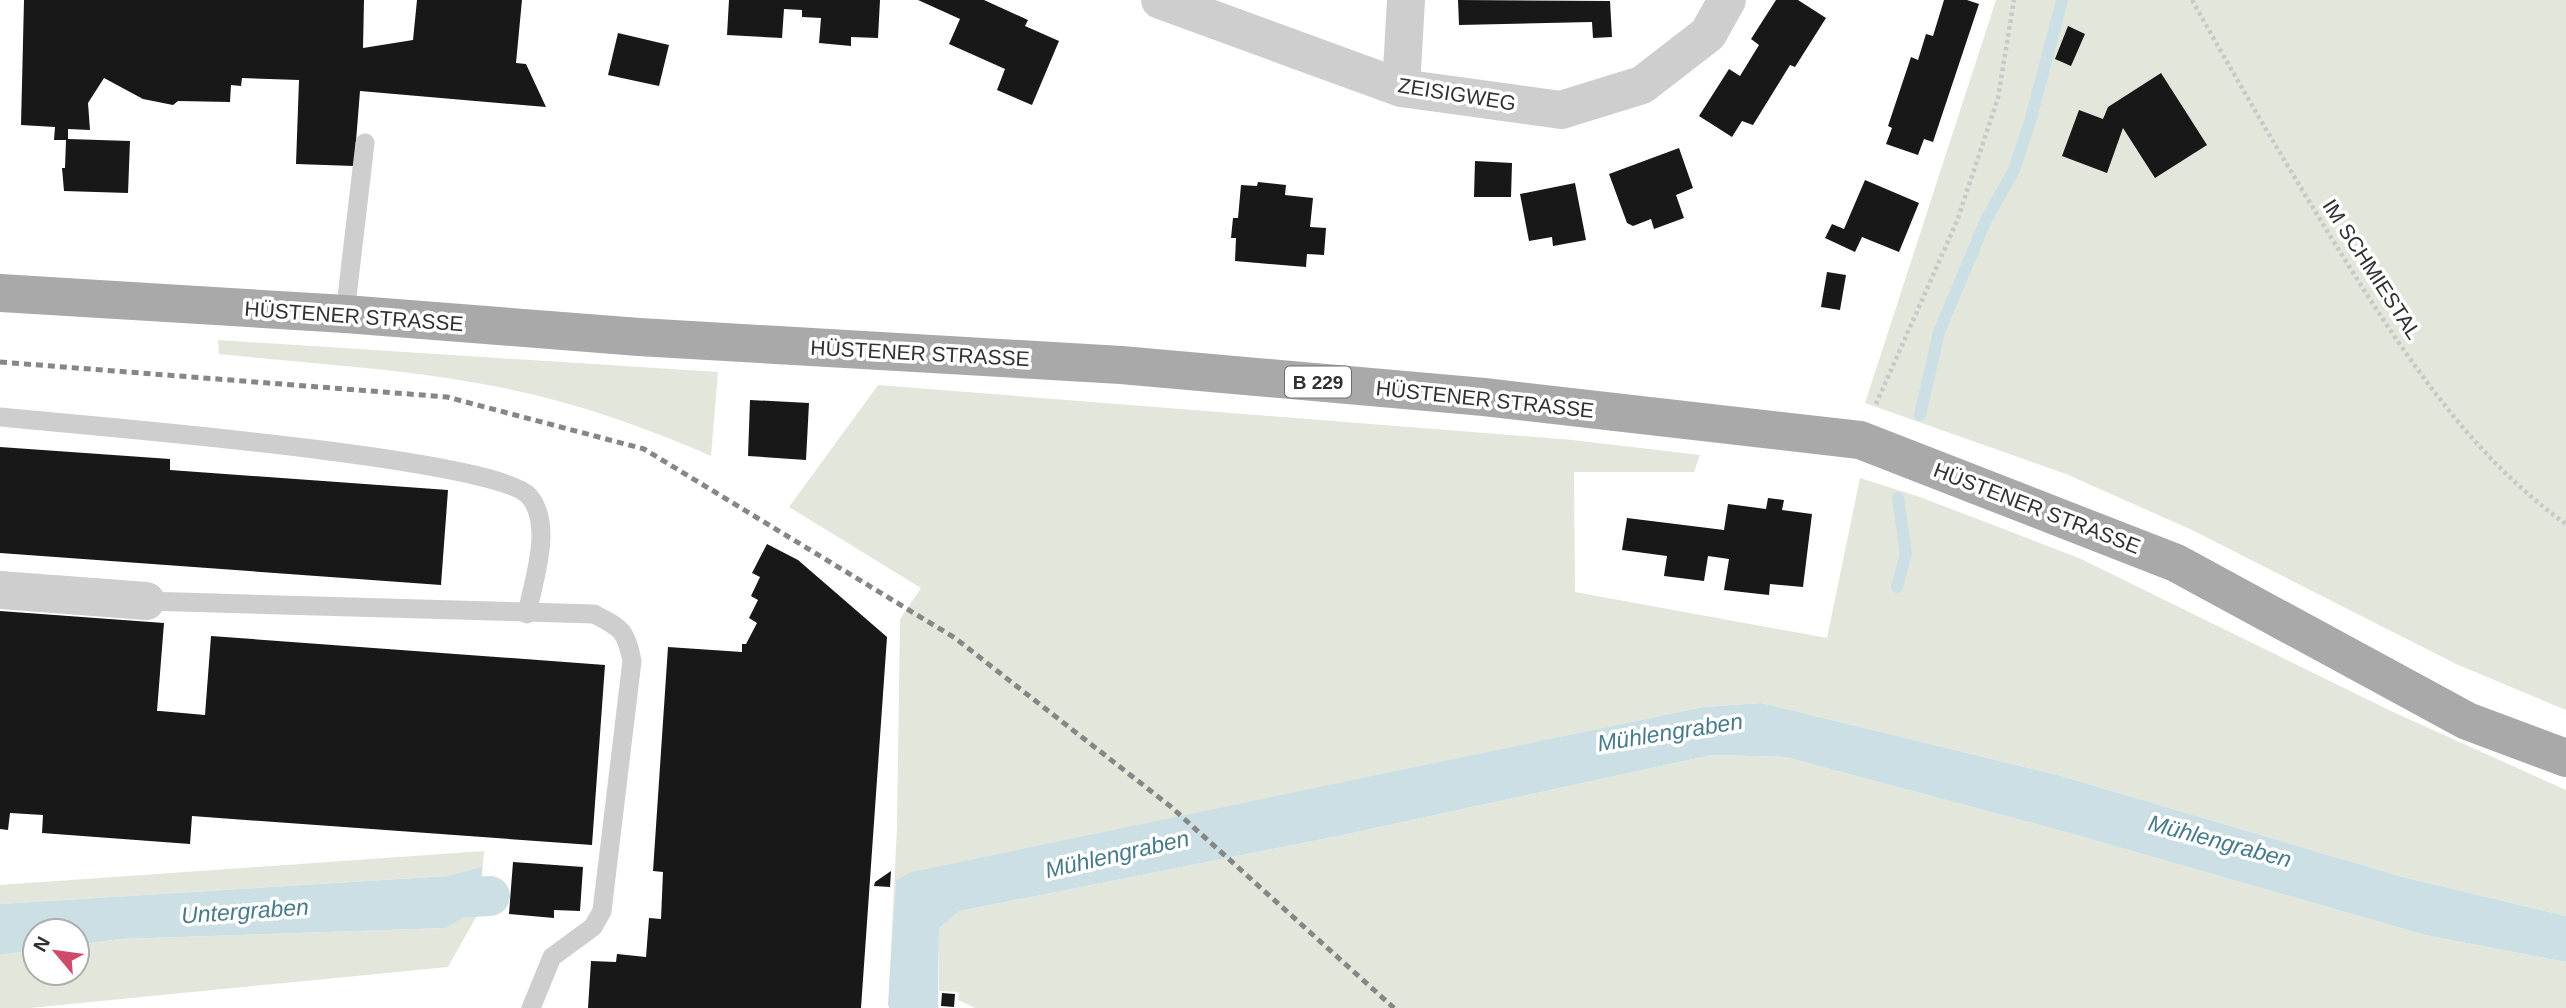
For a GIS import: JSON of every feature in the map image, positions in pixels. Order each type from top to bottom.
[{"type":"main road","name":"HÜSTENER STRASSE","points":[[0,293],[345,314],[639,337],[1121,365],[1484,397],[1860,440],[2176,563],[2467,721],[2566,758]]},
{"type":"street","name":"ZEISIGWEG","points":[[1160,0],[1401,89],[1561,110],[1642,85],[1709,34],[1727,0]]},
{"type":"street","points":[[1401,89],[1406,0]]},
{"type":"street","points":[[0,590],[146,601]]},
{"type":"lane","points":[[345,314],[365,143]]},
{"type":"lane","points":[[0,417],[314,450],[475,473],[507,482],[531,498],[540,518],[536,564],[527,614]]},
{"type":"lane","points":[[146,601],[594,614],[617,626],[627,636],[632,661],[602,911],[593,927],[552,957],[531,1008]]},
{"type":"path","points":[[1860,440],[1957,221],[1998,98],[2014,0]]},
{"type":"path","name":"IM SCHMIESTAL","points":[[2192,0],[2274,146],[2368,296],[2438,397],[2527,496],[2566,524]]},
{"type":"shaded area","points":[[1996,0],[2566,0],[2566,710],[2456,664],[2192,530],[2066,474],[1865,403]]},
{"type":"shaded area","points":[[218,340],[718,372],[711,456],[624,422],[535,395],[417,374],[219,354]]},
{"type":"shaded area","points":[[878,385],[1573,440],[1700,455],[1694,472],[1574,472],[1575,592],[1827,638],[1860,478],[1920,497],[2079,558],[2393,712],[2566,790],[2566,916],[2403,877],[2058,775],[1761,703],[1703,707],[1122,829],[896,880],[890,988],[939,991],[939,928],[960,911],[1343,835],[1712,755],[1785,757],[2073,834],[2425,935],[2566,962],[2566,1008],[975,1008],[958,1000],[959,992],[889,989],[897,826],[900,619],[921,588],[789,507]]},
{"type":"shaded area","points":[[484,851],[479,912],[448,967],[30,1008],[0,1008],[0,955],[21,952],[21,987],[91,987],[91,943],[120,939],[446,928],[481,868],[447,876],[0,904],[0,885]]},
{"type":"water","name":"Mühlengraben","points":[[1761,703],[2058,775],[2403,877],[2566,916],[2566,962],[2425,935],[2073,834],[1785,757],[1712,755],[1343,835],[960,911],[939,928],[938,1008],[889,1008],[896,880],[912,872],[1703,707]]},
{"type":"water","points":[[482,867],[479,908],[446,928],[120,939],[91,943],[91,917],[21,917],[21,952],[0,955],[0,904],[447,876]]},
{"type":"building","points":[[24,0],[364,0],[363,48],[413,40],[417,0],[522,0],[516,63],[526,64],[546,107],[360,91],[354,166],[296,164],[299,80],[242,78],[241,86],[231,85],[230,102],[178,101],[173,105],[143,99],[104,78],[88,103],[90,130],[68,129],[68,139],[130,141],[128,193],[64,191],[62,168],[65,168],[66,140],[54,140],[55,127],[21,125]]},
{"type":"building","points":[[729,0],[880,0],[878,38],[851,37],[851,46],[819,43],[821,18],[802,17],[802,10],[784,9],[782,38],[727,35]]},
{"type":"building","points":[[918,0],[984,0],[1028,20],[1025,26],[1059,41],[1032,105],[997,90],[1005,69],[949,44],[960,19]]},
{"type":"building","points":[[1458,0],[1610,1],[1612,37],[1593,38],[1592,22],[1459,25]]},
{"type":"building","points":[[1776,0],[1798,0],[1826,18],[1795,67],[1790,65],[1753,125],[1742,121],[1732,137],[1699,116],[1729,69],[1740,76],[1759,45],[1751,39]]},
{"type":"building","points":[[1944,0],[1967,0],[1979,4],[1933,142],[1924,139],[1918,155],[1886,144],[1892,128],[1888,126],[1911,57],[1918,60],[1926,34],[1933,36]]},
{"type":"building","points":[[2068,26],[2085,34],[2071,66],[2055,59]]},
{"type":"building","points":[[618,33],[669,45],[659,86],[608,75]]},
{"type":"building","points":[[2161,73],[2207,145],[2155,178],[2123,128],[2107,173],[2062,156],[2079,110],[2103,119],[2108,107]]},
{"type":"building","points":[[1679,148],[1693,188],[1676,195],[1684,218],[1654,229],[1651,219],[1633,226],[1627,223],[1609,174]]},
{"type":"building","points":[[1475,161],[1512,163],[1511,197],[1474,197]]},
{"type":"building","points":[[1865,180],[1919,203],[1899,252],[1862,237],[1855,252],[1825,238],[1832,224],[1844,229]]},
{"type":"building","points":[[1258,182],[1286,185],[1285,195],[1313,198],[1310,227],[1326,228],[1324,255],[1307,254],[1306,267],[1235,261],[1236,238],[1231,238],[1233,218],[1238,218],[1241,185],[1257,186]]},
{"type":"building","points":[[1575,183],[1586,240],[1553,246],[1552,237],[1529,241],[1520,194]]},
{"type":"building","points":[[1827,272],[1846,275],[1840,310],[1821,307]]},
{"type":"building","points":[[750,400],[809,403],[806,460],[748,456]]},
{"type":"building","points":[[0,447],[170,459],[170,470],[448,490],[441,585],[0,553]]},
{"type":"building","points":[[1768,498],[1784,500],[1782,510],[1812,514],[1803,587],[1770,584],[1769,595],[1724,590],[1729,559],[1708,556],[1704,581],[1664,576],[1667,556],[1622,550],[1627,518],[1724,530],[1728,504],[1766,509]]},
{"type":"building","points":[[767,544],[798,560],[887,637],[861,1008],[588,1008],[591,961],[616,962],[617,954],[646,957],[649,918],[661,919],[663,872],[653,871],[668,647],[742,652],[742,644],[746,644],[757,623],[749,618],[758,600],[751,596],[760,577],[752,573]]},
{"type":"building","points":[[0,611],[164,623],[157,711],[205,715],[211,636],[605,665],[592,845],[192,816],[190,844],[42,833],[43,815],[10,813],[8,830],[0,829]]},
{"type":"building","points":[[513,862],[583,867],[580,911],[554,910],[554,918],[509,914]]},
{"type":"building","points":[[891,871],[890,887],[874,886],[875,882]]},
{"type":"building","points":[[942,993],[955,994],[954,1007],[941,1006]]},
{"type":"waterway","points":[[1920,415],[1939,332],[1986,220],[2014,170],[2030,122],[2062,0]]},
{"type":"waterway","points":[[1897,587],[1906,553],[1898,498]]},
{"type":"waterway","name":"Untergraben","points":[[427,899],[490,896]]},
{"type":"railway","points":[[0,362],[447,397],[644,449],[955,638],[1170,806],[1394,1008]]}]
